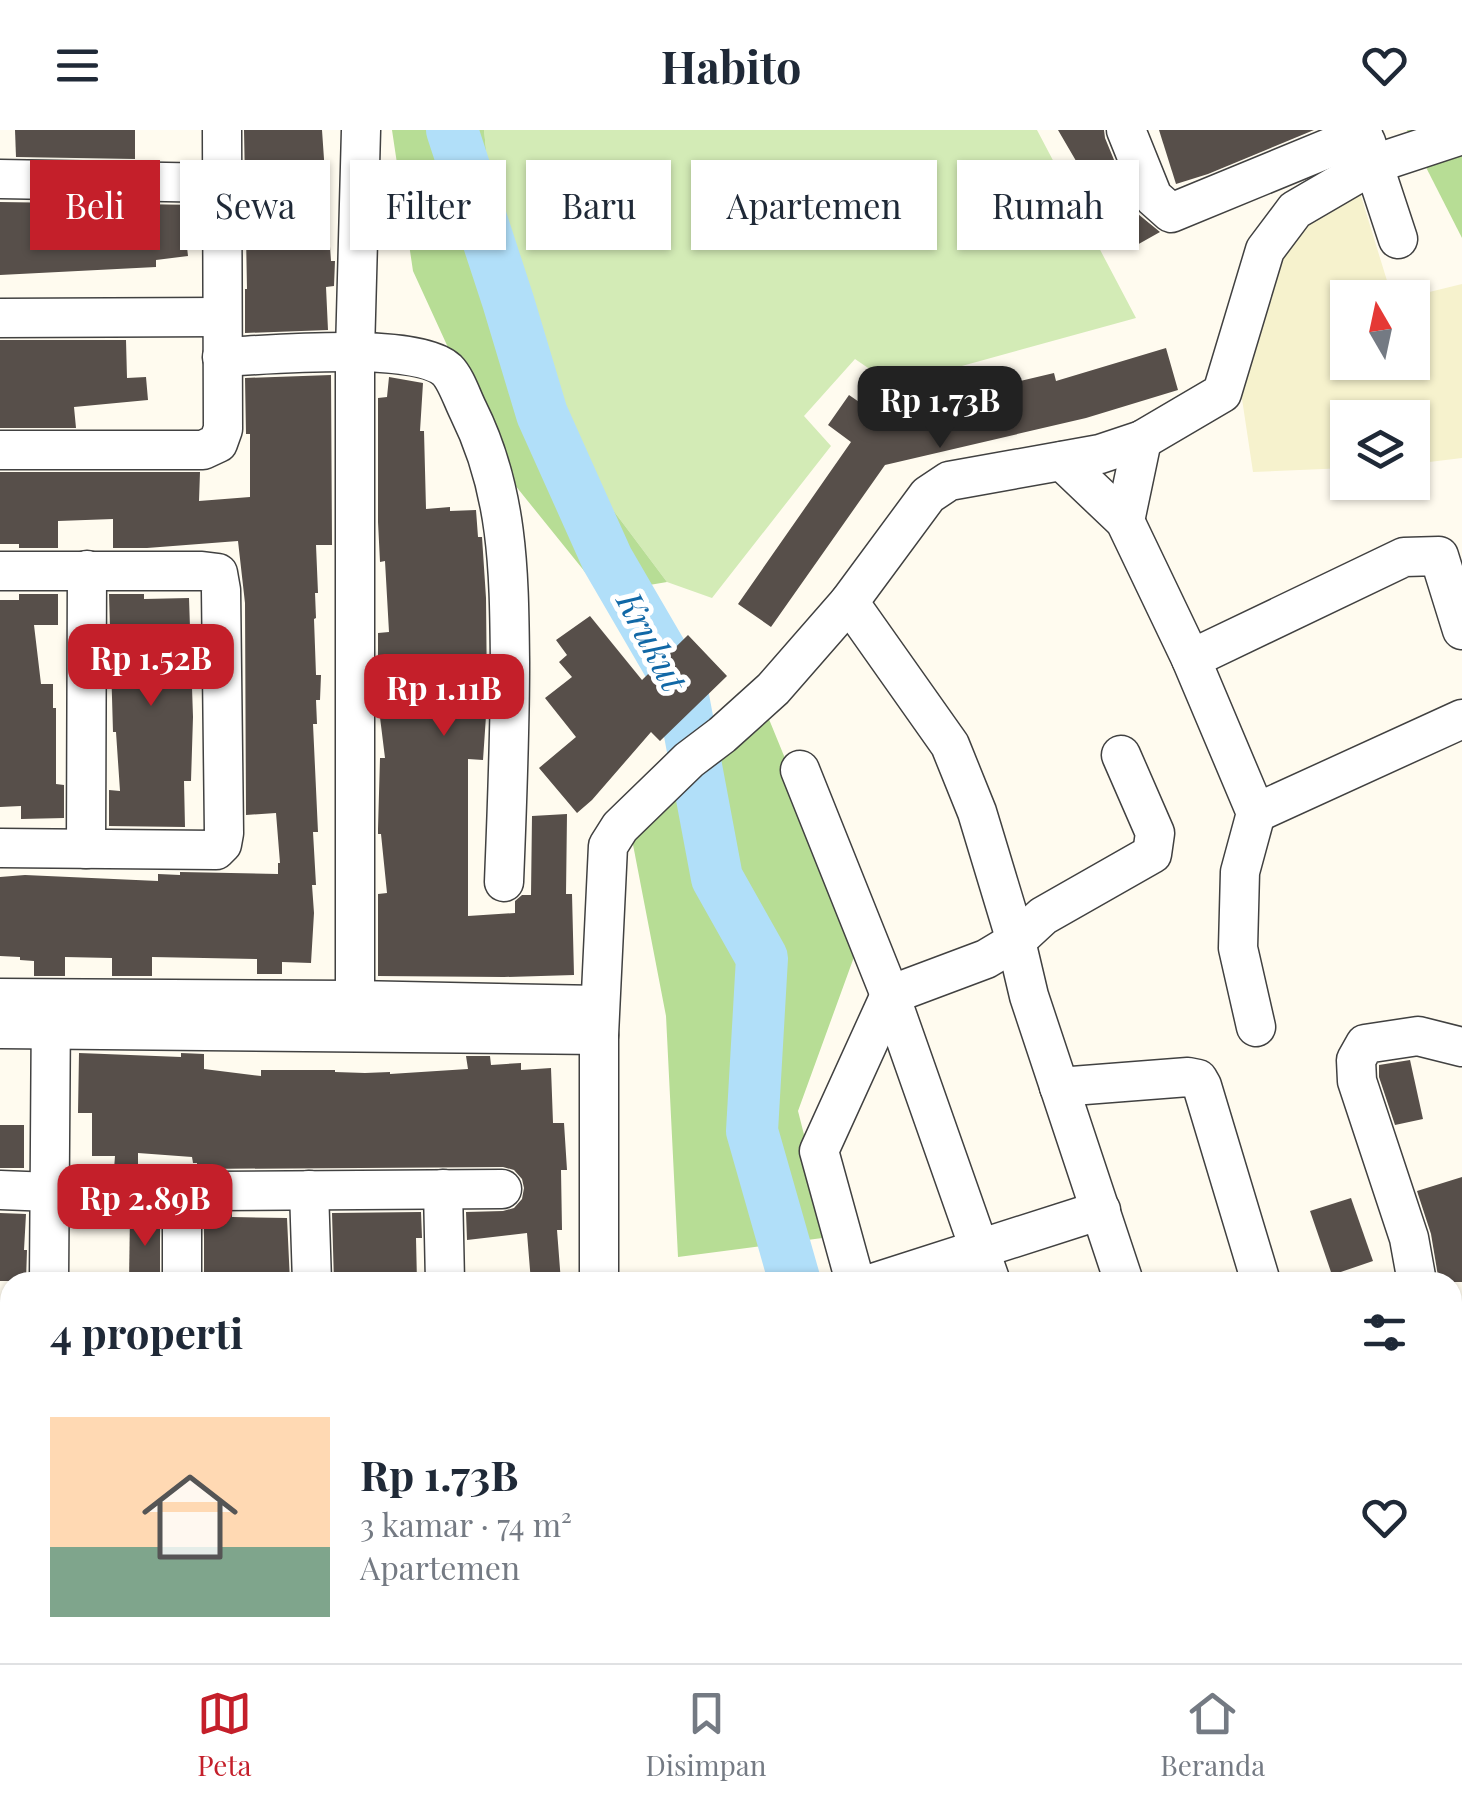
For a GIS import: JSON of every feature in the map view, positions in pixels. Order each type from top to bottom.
[{"type":"street","points":[[222,130],[222,160]]},
{"type":"street","points":[[355,1015],[356,352],[361,130]]},
{"type":"street","points":[[1126,130],[1153,197],[1171,213],[1366,143],[1462,136]]},
{"type":"street","points":[[1366,143],[1398,239]]},
{"type":"street","points":[[599,1272],[599,1020],[608,846],[620,826],[772,689],[849,602],[928,495],[949,481],[1100,454],[1142,440],[1222,393],[1266,250],[1295,210],[1366,143]]},
{"type":"street","points":[[0,179],[180,183]]},
{"type":"street","points":[[0,450],[203,450],[218,443],[223,428],[222,250]]},
{"type":"street","points":[[0,318],[221,317]]},
{"type":"street","points":[[222,357],[356,352],[415,356],[448,370],[477,428],[493,472],[510,572],[504,882]]},
{"type":"street","points":[[1126,520],[1142,440]]},
{"type":"street","points":[[1062,461],[1126,520],[1256,813],[1240,872],[1238,948],[1256,1027]]},
{"type":"street","points":[[1190,659],[1404,558],[1439,556],[1462,630]]},
{"type":"street","points":[[86,849],[87,570]]},
{"type":"street","points":[[0,571],[218,574],[224,833],[216,850],[0,848]]},
{"type":"street","points":[[849,602],[950,744],[977,812],[1029,996],[1121,1272]]},
{"type":"street","points":[[1256,813],[1462,719]]},
{"type":"street","points":[[852,1272],[819,1151],[890,995],[986,960],[1044,916],[1152,854],[1155,833],[1121,755]]},
{"type":"street","points":[[800,770],[890,995],[985,1266]]},
{"type":"street","points":[[0,998],[51,1014]]},
{"type":"street","points":[[49,1272],[51,1014]]},
{"type":"street","points":[[0,1029],[51,1014],[599,1020]]},
{"type":"street","points":[[1415,1272],[1409,1238],[1357,1081],[1356,1060],[1365,1044],[1418,1036],[1462,1047]]},
{"type":"street","points":[[1059,1087],[1198,1079],[1257,1272]]},
{"type":"street","points":[[443,1189],[445,1272]]},
{"type":"street","points":[[0,1190],[502,1189]]},
{"type":"street","points":[[309,1190],[312,1272]]},
{"type":"street","points":[[182,1191],[182,1272]]},
{"type":"street","points":[[944,1272],[985,1266],[1101,1210]]},
{"type":"shaded area","points":[[1357,183],[1387,280],[1330,280],[1330,380],[1430,380],[1430,292],[1462,284],[1462,458],[1430,462],[1430,400],[1330,400],[1330,469],[1253,472],[1239,379],[1278,218]]},
{"type":"green space","points":[[392,130],[484,130],[487,160],[396,160]]},
{"type":"green space","points":[[484,130],[1037,130],[1053,160],[957,160],[957,250],[1100,250],[1136,318],[893,385],[855,359],[804,416],[831,446],[712,598],[667,582],[586,474],[506,219],[506,160],[487,159]]},
{"type":"green space","points":[[1407,130],[1462,130],[1462,238]]},
{"type":"green space","points":[[506,219],[586,474],[667,582],[602,593],[506,474],[413,271],[410,250],[506,250]]},
{"type":"green space","points":[[764,707],[843,900],[854,957],[798,1111],[830,1237],[678,1257],[666,1016],[630,829]]},
{"type":"building","points":[[15,130],[135,130],[135,159],[16,157]]},
{"type":"building","points":[[244,130],[322,130],[324,160],[245,160]]},
{"type":"building","points":[[1058,130],[1104,130],[1114,160],[1076,160]]},
{"type":"building","points":[[1159,130],[1314,130],[1176,184]]},
{"type":"building","points":[[0,202],[30,202],[30,250],[160,250],[160,204],[180,205],[180,250],[187,250],[188,256],[156,260],[156,267],[0,275]]},
{"type":"building","points":[[1139,215],[1160,232],[1139,244]]},
{"type":"building","points":[[330,246],[331,261],[335,261],[334,286],[326,287],[328,330],[245,333],[246,250],[330,250]]},
{"type":"building","points":[[0,340],[126,340],[127,378],[146,377],[148,400],[74,407],[76,428],[0,428]]},
{"type":"building","points":[[1166,348],[1178,390],[1086,418],[885,465],[771,627],[738,604],[851,442],[828,425],[849,395],[878,415],[1054,373],[1056,381]]},
{"type":"building","points":[[331,375],[332,545],[316,545],[316,675],[321,675],[317,724],[313,724],[318,832],[313,832],[316,885],[312,885],[311,963],[282,962],[282,974],[257,974],[257,959],[152,957],[152,976],[112,976],[112,958],[65,957],[65,976],[34,976],[34,961],[0,956],[0,877],[158,881],[158,874],[180,872],[278,874],[280,863],[276,813],[246,815],[245,603],[238,541],[113,548],[113,519],[58,521],[58,548],[0,544],[0,472],[200,472],[199,501],[250,497],[245,378]]},
{"type":"building","points":[[389,377],[423,383],[420,431],[424,431],[426,509],[476,510],[478,537],[482,537],[487,698],[483,760],[468,759],[468,916],[515,913],[515,901],[522,895],[531,895],[532,816],[567,814],[566,894],[572,894],[574,975],[378,976],[378,894],[387,893],[378,834],[380,758],[385,758],[378,701],[378,633],[389,632],[385,561],[380,562],[378,522],[378,398],[387,397]]},
{"type":"building","points":[[19,594],[58,594],[58,625],[34,625],[41,684],[53,684],[56,784],[64,785],[64,818],[21,819],[21,806],[0,807],[0,600],[19,600]]},
{"type":"building","points":[[109,594],[144,594],[144,599],[189,598],[193,717],[191,781],[184,781],[185,827],[109,826],[109,790],[120,791],[113,732]]},
{"type":"building","points":[[590,616],[642,680],[688,635],[727,676],[660,741],[651,732],[577,813],[539,768],[576,737],[545,698],[572,677],[559,662],[567,655],[556,640]]},
{"type":"building","points":[[79,1053],[181,1057],[181,1053],[204,1054],[204,1069],[261,1076],[261,1070],[390,1074],[468,1069],[466,1056],[490,1056],[491,1065],[521,1063],[521,1070],[551,1068],[553,1123],[564,1123],[567,1170],[561,1170],[562,1230],[557,1230],[560,1272],[530,1272],[527,1233],[467,1240],[466,1212],[503,1211],[514,1208],[522,1199],[522,1179],[514,1170],[197,1169],[192,1157],[138,1153],[138,1169],[114,1169],[115,1156],[92,1156],[92,1113],[78,1113]]},
{"type":"building","points":[[1410,1060],[1423,1119],[1395,1125],[1379,1077],[1379,1065]]},
{"type":"building","points":[[0,1125],[24,1125],[24,1168],[0,1168]]},
{"type":"building","points":[[1462,1177],[1462,1272],[1437,1272],[1431,1234],[1417,1191]]},
{"type":"building","points":[[1351,1198],[1373,1261],[1331,1272],[1310,1211]]},
{"type":"building","points":[[421,1212],[422,1238],[416,1238],[417,1272],[334,1272],[332,1213]]},
{"type":"building","points":[[0,1213],[26,1214],[26,1272],[0,1272]]},
{"type":"building","points":[[204,1213],[287,1218],[290,1272],[204,1272]]},
{"type":"building","points":[[130,1215],[160,1215],[160,1272],[129,1272]]},
{"type":"waterway","name":"Krukut","points":[[452,130],[542,414],[607,559],[681,686],[717,878],[762,958],[752,1131],[792,1272]]}]
